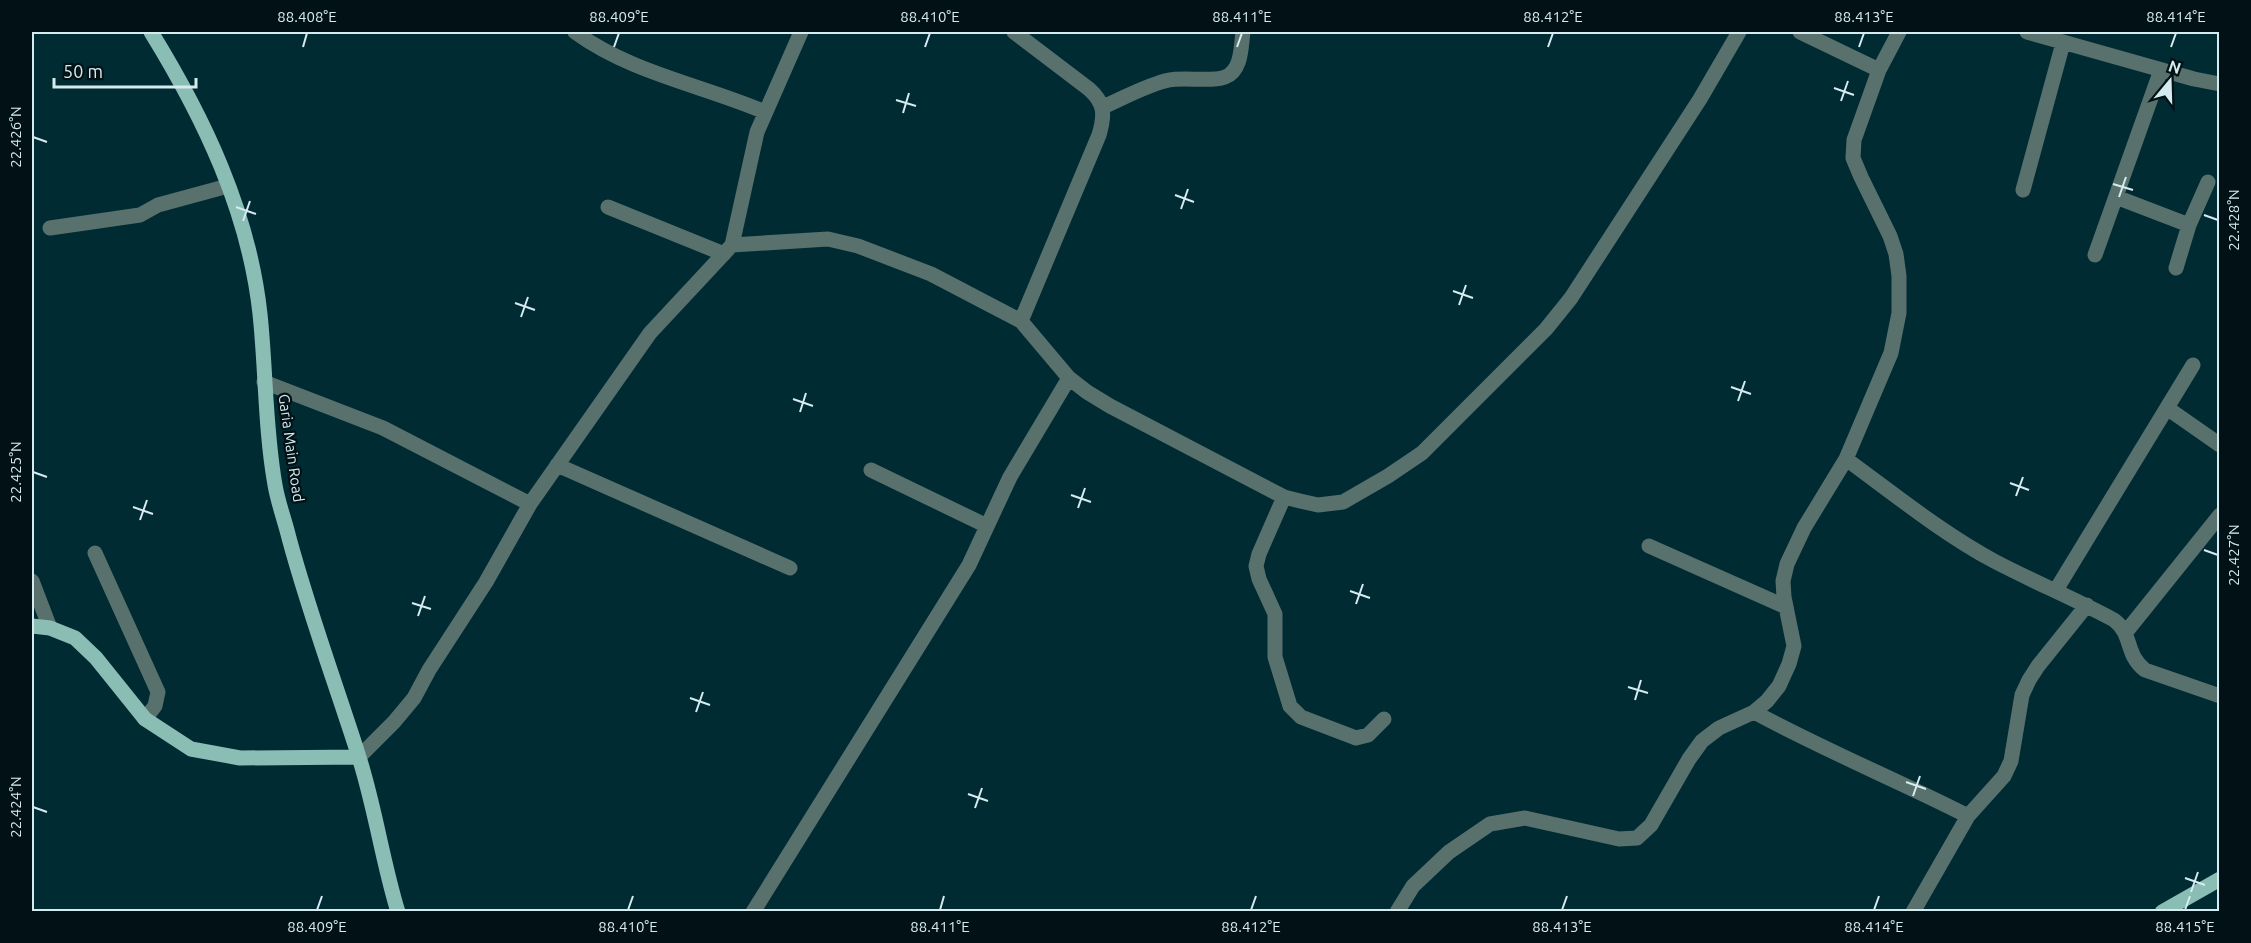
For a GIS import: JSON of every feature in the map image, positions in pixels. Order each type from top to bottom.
[{"type":"main road","name":"Garia Main Road","points":[[151,32],[184,86],[216,150],[252,262],[260,313],[264,382],[275,485],[300,579],[359,757],[398,912]]},
{"type":"main road","points":[[32,626],[50,628],[75,638],[145,719],[191,749],[240,758],[359,757]]},
{"type":"main road","points":[[2162,912],[2220,879]]},
{"type":"street","points":[[575,32],[649,72],[765,112]]},
{"type":"street","points":[[359,757],[414,698],[429,670],[486,582],[530,504],[651,333],[728,250],[758,132],[801,32]]},
{"type":"street","points":[[1014,32],[1089,88],[1103,107],[1103,121],[1099,135],[1021,321]]},
{"type":"street","points":[[1103,107],[1150,86],[1170,80],[1225,78],[1234,70],[1239,60],[1243,32]]},
{"type":"street","points":[[608,207],[728,250],[828,239],[858,246],[931,274],[1021,321],[1070,378],[1110,406],[1284,497],[1318,505],[1343,502],[1422,453],[1546,329],[1571,298],[1700,99],[1739,32]]},
{"type":"street","points":[[1800,32],[1879,70]]},
{"type":"street","points":[[1397,912],[1413,886],[1449,852],[1490,824],[1525,818],[1619,839],[1637,838],[1651,825],[1702,741],[1719,728],[1754,712],[1779,686],[1794,646],[1783,581],[1787,564],[1804,528],[1846,459],[1891,353],[1899,313],[1899,276],[1896,254],[1890,236],[1853,158],[1854,140],[1879,70],[1899,32]]},
{"type":"street","points":[[2027,32],[2161,70],[2220,84]]},
{"type":"street","points":[[2023,190],[2063,43]]},
{"type":"street","points":[[2095,255],[2161,70]]},
{"type":"street","points":[[2176,268],[2189,225],[2208,182]]},
{"type":"street","points":[[50,228],[140,215],[158,205],[228,186]]},
{"type":"street","points":[[2116,196],[2189,225]]},
{"type":"street","points":[[2056,590],[2193,365]]},
{"type":"street","points":[[753,912],[969,565],[1010,477],[1070,378]]},
{"type":"street","points":[[264,382],[383,428],[530,504]]},
{"type":"street","points":[[2167,408],[2220,445]]},
{"type":"street","points":[[1846,459],[1945,530],[1994,561],[2114,620],[2126,632],[2132,656],[2145,670],[2220,696]]},
{"type":"street","points":[[557,465],[790,568]]},
{"type":"street","points":[[871,470],[987,526]]},
{"type":"street","points":[[1284,497],[1258,554],[1256,566],[1259,579],[1275,614],[1275,657],[1290,706],[1301,717],[1356,738],[1368,735],[1384,719]]},
{"type":"street","points":[[2126,632],[2220,515]]},
{"type":"street","points":[[1650,546],[1786,607]]},
{"type":"street","points":[[95,553],[158,692],[155,706],[145,719]]},
{"type":"street","points":[[32,581],[50,628]]},
{"type":"street","points":[[1913,912],[1968,816],[2004,776],[2011,761],[2022,695],[2029,680],[2087,605]]},
{"type":"street","points":[[1754,712],[1816,745],[1934,798],[1968,816]]}]
